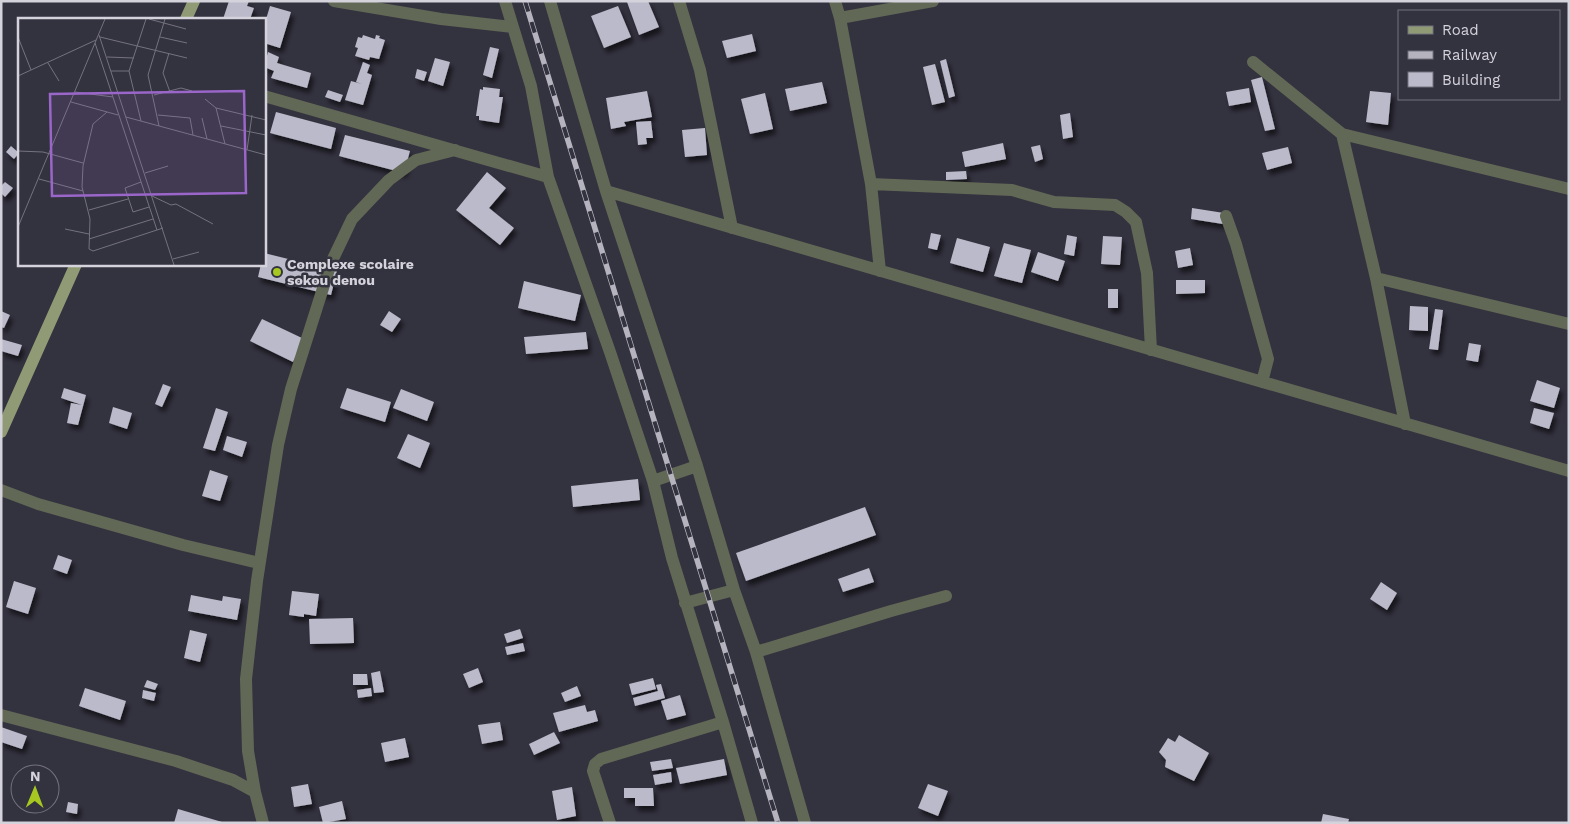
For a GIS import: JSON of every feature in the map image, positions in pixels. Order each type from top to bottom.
[{"type":"main road","points":[[186,18],[194,1]]},
{"type":"main road","points":[[1,432],[76,265]]},
{"type":"street","points":[[334,1],[441,19],[512,27]]},
{"type":"street","points":[[505,1],[531,86],[548,176],[654,481],[685,604],[723,722],[752,823]]},
{"type":"street","points":[[550,1],[606,191],[697,466],[734,590],[756,652],[805,823]]},
{"type":"street","points":[[679,1],[700,70],[732,228]]},
{"type":"street","points":[[835,1],[840,18],[871,184],[880,271]]},
{"type":"street","points":[[840,18],[933,1]]},
{"type":"street","points":[[1253,62],[1342,134],[1569,189]]},
{"type":"street","points":[[265,96],[548,176]]},
{"type":"street","points":[[1342,134],[1376,278],[1405,424]]},
{"type":"street","points":[[263,823],[250,766],[246,679],[251,628],[278,445],[291,389],[331,263],[352,219],[389,180],[416,160],[455,150]]},
{"type":"street","points":[[871,184],[1012,190],[1054,202],[1115,205],[1136,222],[1148,273],[1151,350]]},
{"type":"street","points":[[606,191],[1569,471]]},
{"type":"street","points":[[1226,216],[1236,244],[1268,359],[1262,382]]},
{"type":"street","points":[[1376,278],[1569,324]]},
{"type":"street","points":[[654,481],[697,466]]},
{"type":"street","points":[[1,490],[47,507],[183,545],[260,563]]},
{"type":"street","points":[[685,604],[734,590]]},
{"type":"street","points":[[756,652],[946,596]]},
{"type":"street","points":[[1,714],[147,752],[233,780],[255,792]]},
{"type":"street","points":[[610,823],[593,771],[595,764],[600,759],[723,722]]},
{"type":"street","points":[[233,780],[250,766]]},
{"type":"building","points":[[229,1],[249,1],[247,6],[254,8],[250,18],[223,18]]},
{"type":"building","points":[[648,1],[659,27],[639,35],[627,2]]},
{"type":"building","points":[[270,6],[291,12],[280,48],[265,43],[265,23]]},
{"type":"building","points":[[618,6],[631,37],[604,48],[591,16]]},
{"type":"building","points":[[752,34],[756,51],[727,58],[722,41]]},
{"type":"building","points":[[363,35],[375,39],[376,35],[385,40],[379,59],[370,57],[369,60],[355,56],[358,48],[355,47],[358,37],[362,38]]},
{"type":"building","points":[[490,47],[499,49],[492,78],[483,75]]},
{"type":"building","points":[[268,52],[279,57],[277,63],[311,73],[307,88],[271,78],[274,71],[265,67]]},
{"type":"building","points":[[435,58],[450,62],[443,86],[428,81]]},
{"type":"building","points":[[946,59],[955,96],[949,98],[940,61]]},
{"type":"building","points":[[363,62],[370,65],[367,73],[372,75],[363,105],[345,100],[351,81],[362,84],[356,82]]},
{"type":"building","points":[[935,64],[945,102],[932,105],[923,67]]},
{"type":"building","points":[[417,69],[427,72],[424,81],[415,78]]},
{"type":"building","points":[[1262,77],[1275,129],[1265,131],[1251,80]]},
{"type":"building","points":[[822,82],[827,103],[790,111],[785,89]]},
{"type":"building","points":[[483,87],[500,89],[499,97],[503,97],[499,123],[479,120],[479,116],[476,116],[480,89],[483,90]]},
{"type":"building","points":[[1249,88],[1251,102],[1229,106],[1226,92]]},
{"type":"building","points":[[328,90],[343,95],[340,102],[325,97]]},
{"type":"building","points":[[647,91],[652,117],[624,122],[626,126],[611,129],[606,98]]},
{"type":"building","points":[[1370,91],[1391,93],[1388,125],[1366,122]]},
{"type":"building","points":[[765,93],[773,129],[750,134],[741,99]]},
{"type":"building","points":[[276,112],[336,128],[331,149],[270,133]]},
{"type":"building","points":[[1070,113],[1073,137],[1063,139],[1060,115]]},
{"type":"building","points":[[651,121],[653,138],[646,138],[647,144],[638,145],[636,122]]},
{"type":"building","points":[[705,128],[707,155],[685,157],[682,130]]},
{"type":"building","points":[[345,135],[410,151],[404,173],[339,156]]},
{"type":"building","points":[[1003,143],[1006,159],[965,167],[962,152]]},
{"type":"building","points":[[1040,145],[1043,159],[1035,162],[1031,147]]},
{"type":"building","points":[[11,146],[18,154],[14,159],[6,152]]},
{"type":"building","points":[[1288,147],[1292,163],[1267,170],[1262,153]]},
{"type":"building","points":[[966,171],[967,179],[946,180],[946,172]]},
{"type":"building","points":[[487,172],[506,188],[489,208],[514,228],[500,245],[456,210]]},
{"type":"building","points":[[5,182],[13,188],[5,197],[1,193],[1,186]]},
{"type":"building","points":[[1192,208],[1224,213],[1223,224],[1191,219]]},
{"type":"building","points":[[931,233],[941,235],[937,250],[928,248]]},
{"type":"building","points":[[1067,235],[1077,237],[1074,256],[1064,254]]},
{"type":"building","points":[[1103,236],[1122,237],[1120,265],[1101,264]]},
{"type":"building","points":[[957,238],[990,247],[983,272],[950,263]]},
{"type":"building","points":[[1004,243],[1031,250],[1022,283],[994,276]]},
{"type":"building","points":[[1190,248],[1193,265],[1178,268],[1175,251]]},
{"type":"building","points":[[1038,252],[1065,261],[1058,281],[1031,272]]},
{"type":"building","points":[[265,253],[337,271],[331,295],[258,277],[261,265],[265,265]]},
{"type":"building","points":[[1176,280],[1205,280],[1205,293],[1176,294]]},
{"type":"building","points":[[524,281],[581,295],[575,321],[518,308]]},
{"type":"building","points":[[1108,289],[1118,289],[1118,308],[1108,308]]},
{"type":"building","points":[[1410,306],[1428,307],[1428,331],[1409,330]]},
{"type":"building","points":[[1435,309],[1443,310],[1438,350],[1429,349]]},
{"type":"building","points":[[1,311],[10,315],[4,328],[1,327]]},
{"type":"building","points":[[389,311],[401,319],[392,332],[380,325]]},
{"type":"building","points":[[262,319],[304,339],[293,362],[250,341]]},
{"type":"building","points":[[586,332],[588,349],[526,354],[524,337]]},
{"type":"building","points":[[1,339],[22,345],[18,356],[1,351]]},
{"type":"building","points":[[1469,343],[1481,345],[1478,362],[1466,360]]},
{"type":"building","points":[[1537,380],[1560,388],[1554,408],[1530,401]]},
{"type":"building","points":[[163,384],[171,387],[162,407],[155,404]]},
{"type":"building","points":[[64,388],[86,395],[78,425],[67,423],[71,403],[82,405],[61,398]]},
{"type":"building","points":[[347,388],[391,402],[385,422],[340,408]]},
{"type":"building","points":[[401,389],[434,402],[427,421],[393,408]]},
{"type":"building","points":[[113,407],[132,413],[127,429],[109,423]]},
{"type":"building","points":[[216,408],[228,412],[215,451],[203,448]]},
{"type":"building","points":[[1534,408],[1554,413],[1549,429],[1530,423]]},
{"type":"building","points":[[408,434],[430,443],[420,468],[397,458]]},
{"type":"building","points":[[227,436],[247,442],[242,457],[223,450]]},
{"type":"building","points":[[210,470],[228,476],[220,501],[202,496]]},
{"type":"building","points":[[638,479],[640,500],[573,507],[571,486]]},
{"type":"building","points":[[865,507],[876,535],[746,581],[736,553]]},
{"type":"building","points":[[58,555],[72,560],[67,574],[53,569]]},
{"type":"building","points":[[869,568],[874,582],[843,592],[838,579]]},
{"type":"building","points":[[14,581],[36,588],[28,614],[6,607]]},
{"type":"building","points":[[1381,582],[1397,593],[1387,610],[1370,599]]},
{"type":"building","points":[[292,591],[319,594],[316,616],[304,614],[304,617],[289,615]]},
{"type":"building","points":[[191,595],[222,601],[223,596],[241,599],[237,620],[188,611]]},
{"type":"building","points":[[353,618],[354,643],[310,644],[309,619]]},
{"type":"building","points":[[520,629],[523,638],[507,643],[504,634]]},
{"type":"building","points":[[190,630],[207,634],[200,662],[184,658]]},
{"type":"building","points":[[523,643],[525,651],[507,655],[505,647]]},
{"type":"building","points":[[478,668],[483,682],[469,688],[463,674]]},
{"type":"building","points":[[380,671],[384,692],[374,693],[371,673]]},
{"type":"building","points":[[353,674],[367,674],[368,685],[353,685]]},
{"type":"building","points":[[653,678],[656,689],[632,695],[629,684]]},
{"type":"building","points":[[147,680],[158,684],[155,690],[144,687]]},
{"type":"building","points":[[661,684],[665,698],[635,706],[633,698],[658,691],[656,685]]},
{"type":"building","points":[[577,686],[581,696],[565,702],[561,693]]},
{"type":"building","points":[[85,688],[126,701],[120,720],[79,706]]},
{"type":"building","points":[[371,688],[372,696],[358,698],[357,690]]},
{"type":"building","points":[[143,690],[156,693],[154,701],[142,698]]},
{"type":"building","points":[[680,695],[686,715],[667,720],[661,701]]},
{"type":"building","points":[[585,705],[587,712],[595,710],[598,721],[559,732],[553,713]]},
{"type":"building","points":[[500,722],[503,740],[482,744],[478,725]]},
{"type":"building","points":[[1,727],[27,736],[22,749],[1,742]]},
{"type":"building","points":[[554,732],[560,743],[534,755],[529,744]]},
{"type":"building","points":[[1179,735],[1209,753],[1194,781],[1165,767],[1166,760],[1159,752],[1168,738],[1175,742]]},
{"type":"building","points":[[405,738],[409,757],[385,762],[381,743]]},
{"type":"building","points":[[671,759],[673,768],[652,771],[650,762]]},
{"type":"building","points":[[724,759],[727,775],[680,784],[676,768]]},
{"type":"building","points":[[671,772],[672,782],[655,785],[653,775]]},
{"type":"building","points":[[308,784],[312,804],[294,807],[291,787]]},
{"type":"building","points":[[928,784],[948,791],[938,816],[918,808]]},
{"type":"building","points":[[572,787],[576,816],[557,820],[552,791]]},
{"type":"building","points":[[624,788],[653,788],[654,806],[635,806],[635,798],[624,798]]},
{"type":"building","points":[[342,801],[346,819],[323,823],[319,807]]},
{"type":"building","points":[[68,802],[78,804],[77,814],[66,812]]},
{"type":"building","points":[[178,809],[222,822],[174,823]]},
{"type":"building","points":[[1323,814],[1349,819],[1348,823],[1321,823]]},
{"type":"railway","points":[[525,1],[778,823]]},
{"type":"place","name":"Complexe scolaire sokou denou","points":[[277,272]]}]
